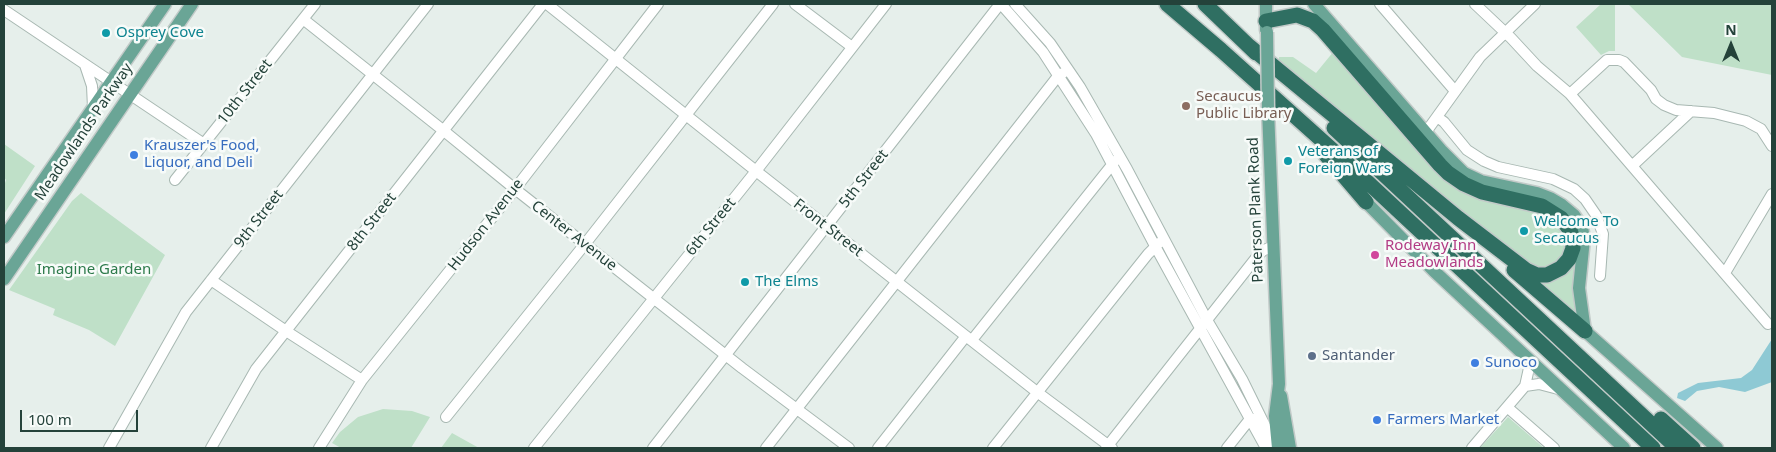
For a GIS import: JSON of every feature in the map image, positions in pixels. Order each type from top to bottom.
[{"type":"highway","points":[[1167,4],[1346,162],[1652,448]]},
{"type":"highway","points":[[1204,4],[1322,117],[1677,448]]},
{"type":"highway","points":[[1249,46],[1458,218],[1531,273],[1542,275],[1557,271],[1566,264],[1572,254],[1573,242],[1570,230],[1555,213],[1542,206],[1482,192],[1464,184],[1448,173],[1323,30],[1313,21],[1296,15],[1285,16],[1266,27]]},
{"type":"highway","points":[[1292,114],[1366,202]]},
{"type":"highway","points":[[1458,218],[1489,248],[1585,331]]},
{"type":"highway","points":[[1563,341],[1627,389],[1693,448]]},
{"type":"main road","name":"Meadowlands Parkway","points":[[4,237],[165,4]]},
{"type":"main road","name":"Meadowlands Parkway","points":[[4,279],[192,4]]},
{"type":"main road","name":"Paterson Plank Road","points":[[1266,4],[1268,110],[1275,262],[1278,384],[1277,448]]},
{"type":"main road","points":[[1314,4],[1450,160],[1468,176],[1495,185],[1537,193],[1550,198],[1562,205],[1578,220],[1584,239],[1579,288],[1585,331],[1717,448]]},
{"type":"main road","points":[[1366,202],[1434,271],[1624,448]]},
{"type":"main road","name":"Paterson Plank Road","points":[[1278,384],[1290,448]]},
{"type":"street","name":"10th Street","points":[[175,180],[315,4]]},
{"type":"street","name":"9th Street","points":[[109,448],[181,320],[428,4]]},
{"type":"street","name":"Front Street","points":[[545,4],[1109,447]]},
{"type":"street","name":"8th Street","points":[[211,448],[256,369],[545,4]]},
{"type":"street","name":"Hudson Avenue","points":[[319,448],[362,380],[515,189],[658,4]]},
{"type":"street","points":[[446,417],[585,244],[772,4]]},
{"type":"street","points":[[795,4],[852,47]]},
{"type":"street","name":"6th Street","points":[[534,448],[655,299],[886,4]]},
{"type":"street","points":[[1000,4],[1035,33],[1043,52],[1058,76],[1096,134],[1116,160]]},
{"type":"street","name":"5th Street","points":[[653,448],[1000,4]]},
{"type":"street","points":[[1015,4],[1035,33],[1068,70],[1080,87],[1140,205],[1164,240],[1250,419],[1266,448]]},
{"type":"street","points":[[1380,4],[1455,92]]},
{"type":"street","points":[[1475,4],[1537,66],[1570,94],[1768,324]]},
{"type":"street","points":[[1426,132],[1480,57],[1535,4]]},
{"type":"street","points":[[4,10],[204,144]]},
{"type":"street","name":"Center Avenue","points":[[303,19],[726,355],[849,448]]},
{"type":"street","points":[[1570,94],[1606,60],[1616,59],[1624,62],[1651,90],[1656,99],[1664,105],[1685,112],[1714,113],[1746,121],[1761,129],[1772,146]]},
{"type":"street","points":[[85,65],[92,86],[93,108]]},
{"type":"street","points":[[766,448],[1058,76],[1068,70]]},
{"type":"street","points":[[1632,166],[1691,111]]},
{"type":"street","points":[[1437,117],[1444,122],[1467,150],[1484,161],[1498,167],[1553,179],[1574,189],[1585,199],[1596,215],[1603,234],[1600,276]]},
{"type":"street","points":[[878,448],[1116,160]]},
{"type":"street","points":[[1725,273],[1772,194]]},
{"type":"street","points":[[1140,205],[1155,246],[1204,325],[1239,374],[1277,448]]},
{"type":"street","points":[[993,448],[1155,246],[1164,240]]},
{"type":"street","points":[[1109,447],[1251,264],[1264,250],[1274,246]]},
{"type":"street","points":[[1251,264],[1275,262]]},
{"type":"street","points":[[211,280],[286,332],[362,380]]},
{"type":"street","points":[[1472,448],[1525,386],[1529,368],[1524,355]]},
{"type":"street","points":[[1525,386],[1539,384],[1563,391]]},
{"type":"street","points":[[1507,407],[1554,448]]},
{"type":"street","points":[[1250,419],[1260,421],[1266,428]]},
{"type":"street","points":[[1227,448],[1250,419]]},
{"type":"green space","points":[[1601,4],[1615,4],[1615,51],[1609,51],[1601,55],[1576,27]]},
{"type":"green space","points":[[1628,4],[1772,4],[1772,75],[1682,57]]},
{"type":"green space","points":[[1334,51],[1455,183],[1541,211],[1562,226],[1568,251],[1552,269],[1529,267],[1279,63],[1279,57],[1293,57],[1316,73]]},
{"type":"green space","points":[[4,144],[35,166],[4,214],[4,186],[6,180],[4,177]]},
{"type":"green space","name":"Imagine Garden","points":[[81,193],[165,255],[115,346],[89,330],[53,315],[55,309],[9,290],[72,201]]},
{"type":"green space","points":[[1577,251],[1574,289],[1575,311],[1573,312],[1516,266],[1541,280]]},
{"type":"green space","points":[[383,409],[412,411],[430,417],[411,448],[341,448],[332,443],[340,432],[358,417]]},
{"type":"green space","points":[[1508,417],[1544,448],[1480,448]]},
{"type":"green space","points":[[452,433],[479,448],[441,448]]},
{"type":"water","points":[[1772,339],[1772,382],[1745,392],[1719,387],[1697,391],[1685,401],[1677,398],[1678,393],[1698,383],[1741,378],[1752,370]]},
{"type":"place","name":"Osprey Cove","points":[[106,33]]},
{"type":"place","name":"Secaucus Public Library","points":[[1186,106]]},
{"type":"place","name":"Krauszer's Food, Liquor, and Deli","points":[[134,155]]},
{"type":"place","name":"Veterans of Foreign Wars","points":[[1288,161]]},
{"type":"place","name":"Welcome To Secaucus","points":[[1524,231]]},
{"type":"place","name":"Rodeway Inn Meadowlands","points":[[1375,255]]},
{"type":"place","name":"The Elms","points":[[745,282]]},
{"type":"place","name":"Santander","points":[[1312,356]]},
{"type":"place","name":"Sunoco","points":[[1475,363]]},
{"type":"place","name":"Farmers Market","points":[[1377,420]]}]
